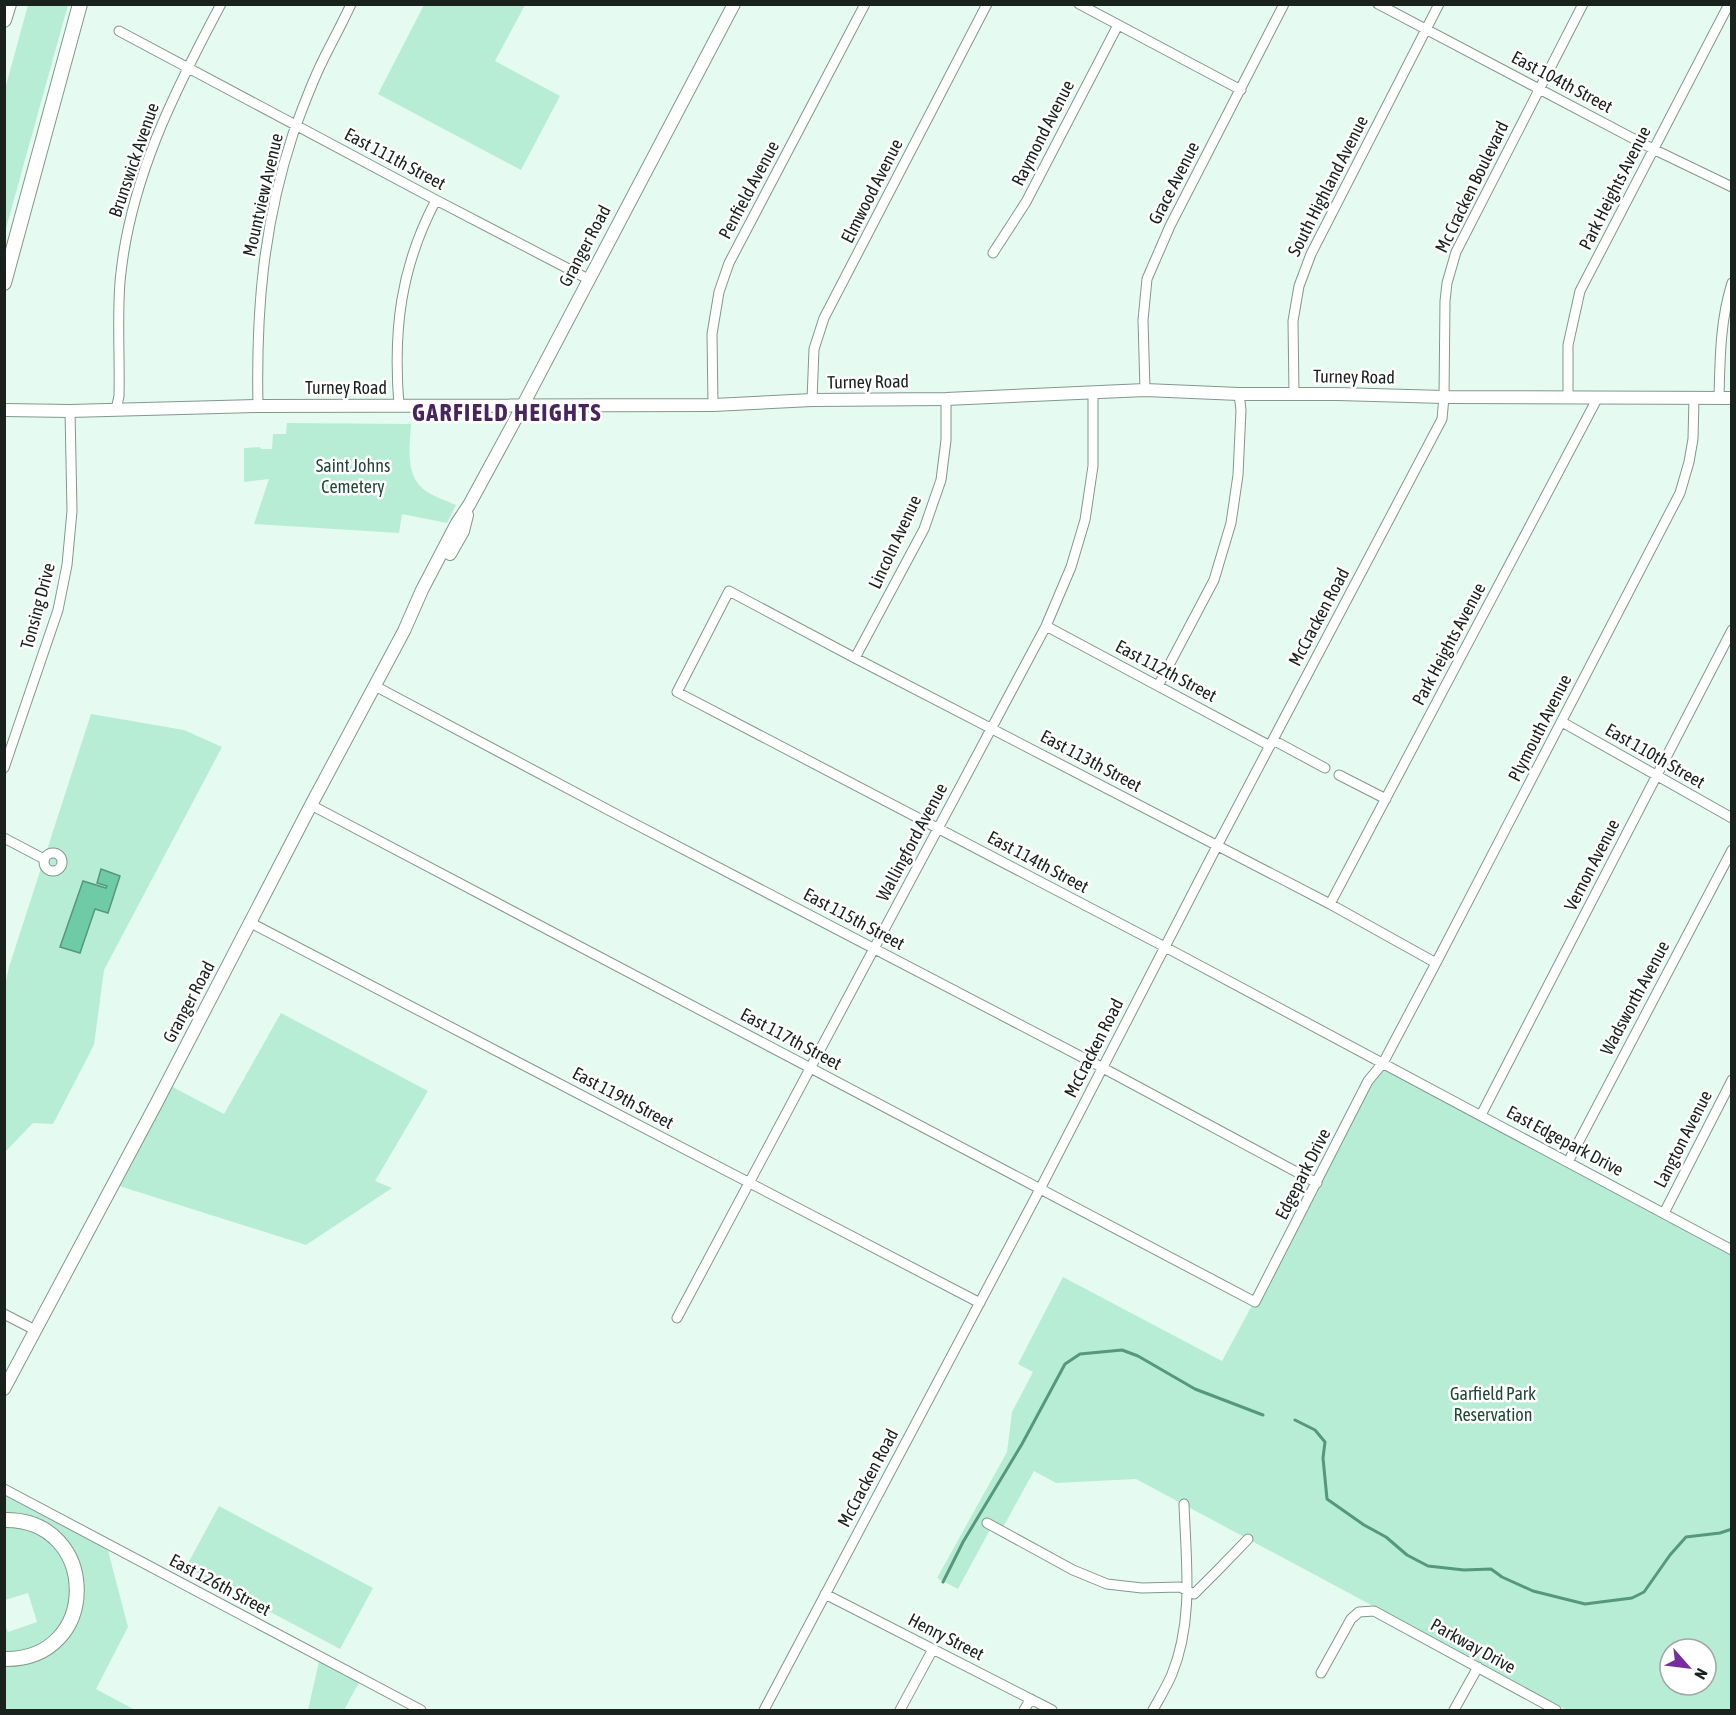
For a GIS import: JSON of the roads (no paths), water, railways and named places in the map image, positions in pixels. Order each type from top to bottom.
[{"type":"highway","points":[[4,20],[9,4]]},
{"type":"highway","points":[[4,283],[80,4]]},
{"type":"highway","points":[[4,1520],[24,1521],[47,1532],[57,1540],[71,1560],[78,1586],[75,1609],[70,1622],[55,1641],[36,1654],[4,1659]]},
{"type":"main road","name":"Granger Road","points":[[4,1389],[404,631],[457,523],[469,505],[734,4]]},
{"type":"main road","name":"Turney Road","points":[[7,410],[70,411],[258,406],[713,405],[812,400],[946,399],[1145,390],[1444,397],[1725,398]]},
{"type":"street","name":"Brunswick Avenue","points":[[116,410],[119,396],[120,283],[126,239],[137,194],[165,115],[187,67],[221,4]]},
{"type":"street","name":"Mountview Avenue","points":[[258,406],[258,314],[262,268],[270,220],[297,125],[323,59],[351,4]]},
{"type":"street","name":"Penfield Avenue","points":[[713,405],[712,334],[719,292],[726,273],[865,4]]},
{"type":"street","name":"Elmwood Avenue","points":[[812,400],[814,349],[824,318],[987,4]]},
{"type":"street","points":[[1078,4],[1241,90]]},
{"type":"street","name":"Grace Avenue","points":[[1145,390],[1143,320],[1147,279],[1170,226],[1284,4]]},
{"type":"street","name":"East 104th Street","points":[[1378,4],[1731,188]]},
{"type":"street","name":"South Highland Avenue","points":[[1294,394],[1293,321],[1299,286],[1311,254],[1439,4]]},
{"type":"street","name":"Mc Cracken Boulevard","points":[[1444,397],[1444,313],[1447,283],[1456,252],[1583,4]]},
{"type":"street","name":"Park Heights Avenue","points":[[1568,397],[1568,345],[1580,291],[1729,4]]},
{"type":"street","name":"Raymond Avenue","points":[[993,253],[1026,202],[1118,25]]},
{"type":"street","name":"East 111th Street","points":[[119,31],[588,279]]},
{"type":"street","points":[[399,406],[396,357],[400,303],[410,262],[436,200]]},
{"type":"street","points":[[1725,398],[1721,329],[1731,283]]},
{"type":"street","name":"Wallingford Avenue","points":[[677,1318],[1046,626],[1071,567],[1085,520],[1093,466],[1093,393]]},
{"type":"street","points":[[1158,686],[1214,580],[1231,523],[1238,475],[1241,410],[1239,394]]},
{"type":"street","name":"McCracken Road","points":[[764,1710],[1041,1189],[1217,846],[1442,418],[1444,397]]},
{"type":"street","name":"Lincoln Avenue","points":[[855,658],[924,530],[941,480],[946,440],[946,399]]},
{"type":"street","name":"Park Heights Avenue","points":[[1330,904],[1597,399]]},
{"type":"street","name":"Plymouth Avenue","points":[[1383,1063],[1680,493],[1693,439],[1694,399]]},
{"type":"street","name":"Tonsing Drive","points":[[4,768],[58,610],[67,565],[72,511],[70,411]]},
{"type":"street","name":"East 113th Street","points":[[677,692],[729,591],[1330,904],[1436,963]]},
{"type":"street","name":"East 112th Street","points":[[1046,626],[1158,686],[1325,768]]},
{"type":"street","name":"Vernon Avenue","points":[[1481,1115],[1731,630]]},
{"type":"street","name":"East 115th Street","points":[[375,686],[1317,1183]]},
{"type":"street","name":"East 114th Street","points":[[677,692],[1383,1063]]},
{"type":"street","name":"East 110th Street","points":[[1562,722],[1731,818]]},
{"type":"street","points":[[1339,775],[1386,799]]},
{"type":"street","name":"East 117th Street","points":[[311,805],[1255,1302]]},
{"type":"street","points":[[4,838],[45,859]]},
{"type":"street","name":"Wadsworth Avenue","points":[[1568,1162],[1731,850]]},
{"type":"street","name":"East 119th Street","points":[[251,922],[980,1303]]},
{"type":"street","name":"East Edgepark Drive","points":[[1383,1063],[1731,1250]]},
{"type":"street","name":"Edgepark Drive","points":[[1255,1302],[1368,1081],[1383,1063]]},
{"type":"street","name":"Langton Avenue","points":[[1664,1213],[1731,1080]]},
{"type":"street","points":[[4,1314],[35,1330]]},
{"type":"street","name":"East 126th Street","points":[[4,1489],[421,1710]]},
{"type":"street","points":[[1153,1710],[1172,1674],[1185,1629],[1187,1590],[1184,1504]]},
{"type":"street","points":[[987,1523],[1073,1570],[1107,1584],[1142,1588],[1180,1587],[1194,1594],[1248,1539]]},
{"type":"street","name":"Henry Street","points":[[825,1594],[1052,1710]]},
{"type":"street","name":"Parkway Drive","points":[[1321,1673],[1351,1619],[1359,1612],[1374,1611],[1556,1710]]},
{"type":"street","points":[[900,1710],[933,1649]]},
{"type":"street","points":[[1454,1710],[1478,1667]]},
{"type":"street","points":[[1024,1710],[1030,1699]]},
{"type":"waterway","points":[[943,1582],[963,1542],[1022,1444],[1065,1364],[1080,1354],[1122,1350],[1138,1356],[1195,1389],[1263,1415]]},
{"type":"waterway","points":[[1295,1420],[1315,1430],[1325,1442],[1323,1458],[1327,1499],[1364,1525],[1386,1537],[1407,1555],[1428,1566],[1464,1570],[1491,1569],[1502,1577],[1533,1591],[1585,1604],[1632,1598],[1644,1592],[1686,1537],[1720,1533],[1732,1529]]},
{"type":"district","name":"GARFIELD HEIGHTS","points":[[507,413]]},
{"type":"park label","name":"Saint Johns Cemetery","points":[[353,476]]},
{"type":"park label","name":"Garfield Park Reservation","points":[[1493,1404]]}]
